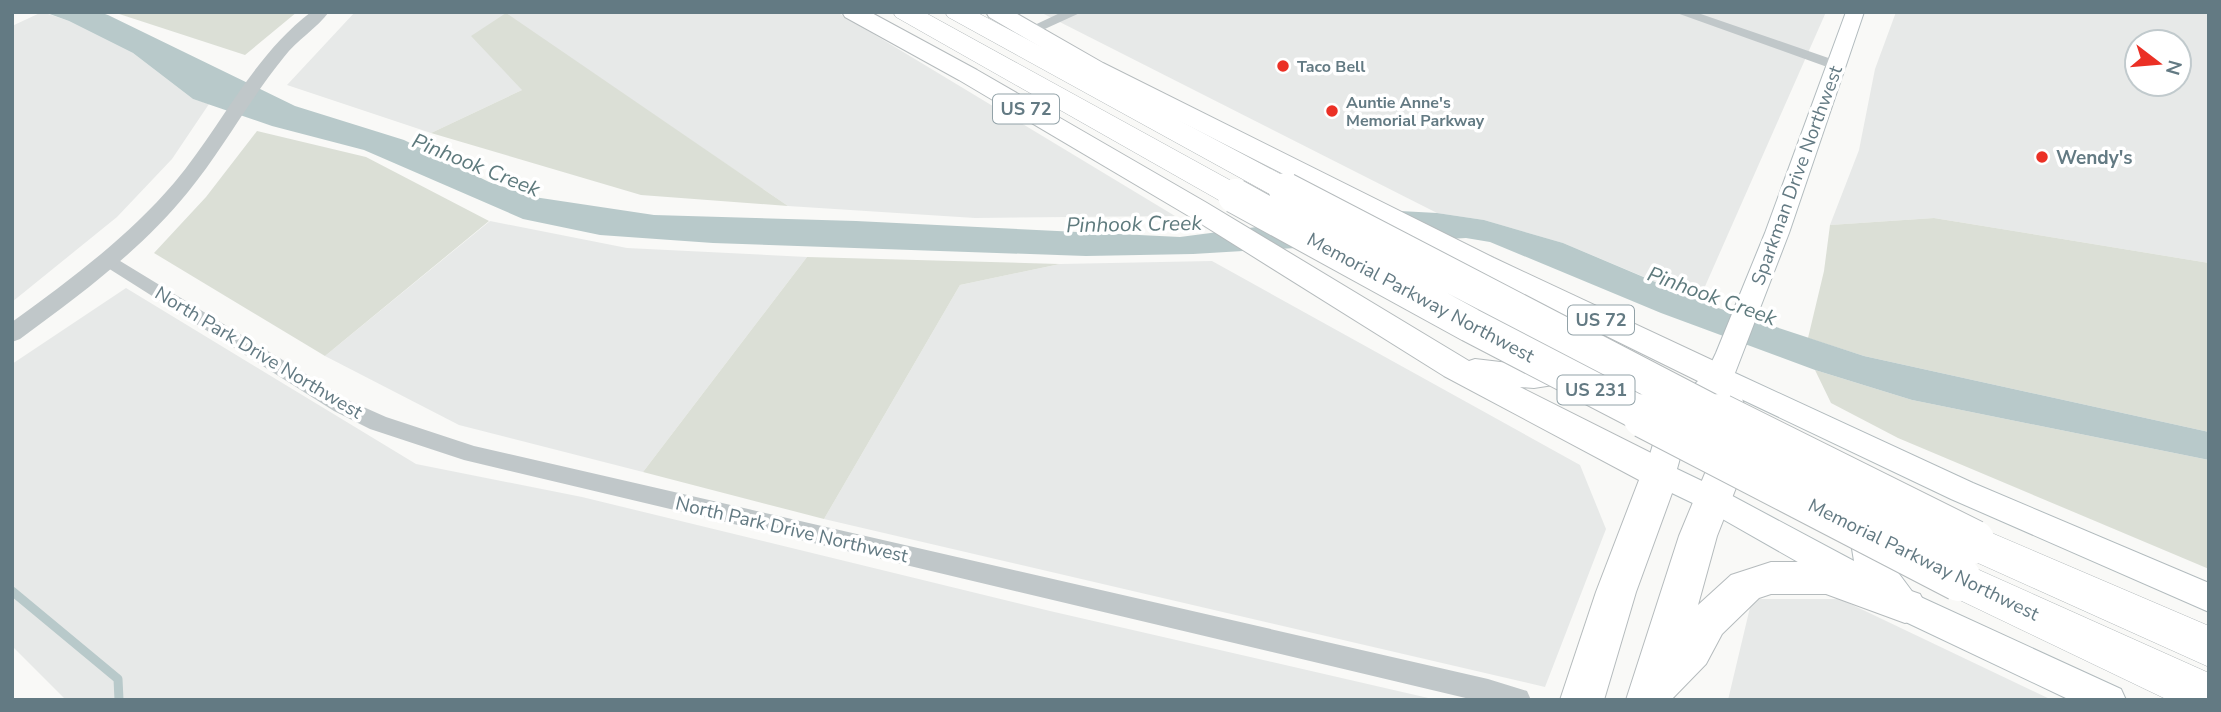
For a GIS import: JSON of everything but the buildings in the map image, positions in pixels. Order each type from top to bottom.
[{"type":"highway","name":"US 72","points":[[853,12],[968,75],[1197,209],[1456,368],[1660,474]]},
{"type":"highway","name":"Memorial Parkway Northwest","points":[[905,12],[1470,325],[1966,560],[2209,647]]},
{"type":"highway","name":"Memorial Parkway Northwest","points":[[957,12],[1561,337],[2209,695]]},
{"type":"highway","name":"US 72","points":[[997,12],[1094,68],[1483,264],[1560,300],[1724,365]]},
{"type":"highway","points":[[1456,368],[1534,377],[1573,372],[1590,354],[1588,330],[1560,300]]},
{"type":"highway","points":[[1649,696],[1698,536],[1738,437],[1724,365]]},
{"type":"highway","points":[[1582,700],[1616,592],[1660,474]]},
{"type":"highway","points":[[1649,696],[1690,651],[1707,622],[1745,586],[1771,578],[1828,578],[1905,606]]},
{"type":"main road","name":"Sparkman Drive Northwest","points":[[1660,474],[1676,418],[1724,365],[1782,222],[1855,12]]},
{"type":"main road","points":[[1724,365],[1962,491],[2209,598]]},
{"type":"main road","points":[[1660,474],[1714,500],[1905,606],[2108,700]]},
{"type":"main road","points":[[1905,606],[1869,559],[1862,521],[1868,496],[1901,487],[1962,491]]},
{"type":"street","points":[[12,334],[107,259],[148,222],[180,188],[293,34],[321,12]]},
{"type":"street","points":[[1031,30],[1075,12]]},
{"type":"street","points":[[1681,12],[1835,65]]},
{"type":"street","name":"North Park Drive Northwest","points":[[107,259],[342,406],[378,423],[472,454],[1475,687],[1517,700]]},
{"type":"shaded area","points":[[42,12],[69,21],[133,53],[193,99],[209,104],[172,159],[117,217],[12,302],[12,26]]},
{"type":"shaded area","points":[[44,12],[99,12],[108,15],[295,106],[404,140],[489,182],[534,197],[654,215],[856,221],[1180,237],[1400,211],[1484,220],[1563,243],[1712,306],[1864,356],[2209,432],[2209,460],[1912,400],[1815,370],[1661,313],[1490,242],[1466,238],[1193,254],[1086,256],[713,243],[600,235],[523,219],[364,150],[272,126],[193,99],[133,53],[69,21]]},
{"type":"shaded area","points":[[113,12],[297,12],[245,55]]},
{"type":"shaded area","points":[[355,12],[837,12],[1175,216],[975,218],[788,206],[506,14],[522,90],[431,133],[287,85]]},
{"type":"shaded area","points":[[1040,12],[1826,12],[1699,300],[1563,243],[1484,220],[1437,213]]},
{"type":"shaded area","points":[[1896,12],[2209,12],[2209,263],[1934,218],[1830,225],[1859,150],[1875,69]]},
{"type":"shaded area","points":[[506,13],[788,206],[641,195],[431,133],[522,90],[471,36]]},
{"type":"shaded area","points":[[257,131],[366,157],[489,221],[325,356],[154,253],[206,197]]},
{"type":"shaded area","points":[[1934,218],[2209,263],[2209,432],[1864,356],[1808,338],[1824,271],[1830,225]]},
{"type":"shaded area","points":[[490,221],[627,248],[807,257],[643,472],[459,425],[325,356]]},
{"type":"shaded area","points":[[807,257],[1060,264],[960,285],[824,519],[643,472]]},
{"type":"shaded area","points":[[1212,261],[1580,465],[1606,529],[1545,687],[824,519],[960,285],[1060,264]]},
{"type":"shaded area","points":[[126,288],[416,464],[582,497],[1050,611],[1437,700],[66,700],[12,646],[12,364]]},
{"type":"shaded area","points":[[1815,370],[1912,400],[2209,460],[2209,569],[1898,438],[1831,403]]},
{"type":"shaded area","points":[[1752,599],[1840,599],[2052,700],[1728,700]]},
{"type":"waterway","points":[[12,591],[118,679],[119,700]]},
{"type":"place","name":"Taco Bell","points":[[1283,66]]},
{"type":"place","name":"Auntie Anne's Memorial Parkway","points":[[1332,111]]},
{"type":"place","name":"Wendy's","points":[[2042,157]]},
{"type":"water label","name":"Pinhook Creek","points":[[476,165]]},
{"type":"water label","name":"Pinhook Creek","points":[[1134,224]]},
{"type":"water label","name":"Pinhook Creek","points":[[1712,296]]}]
